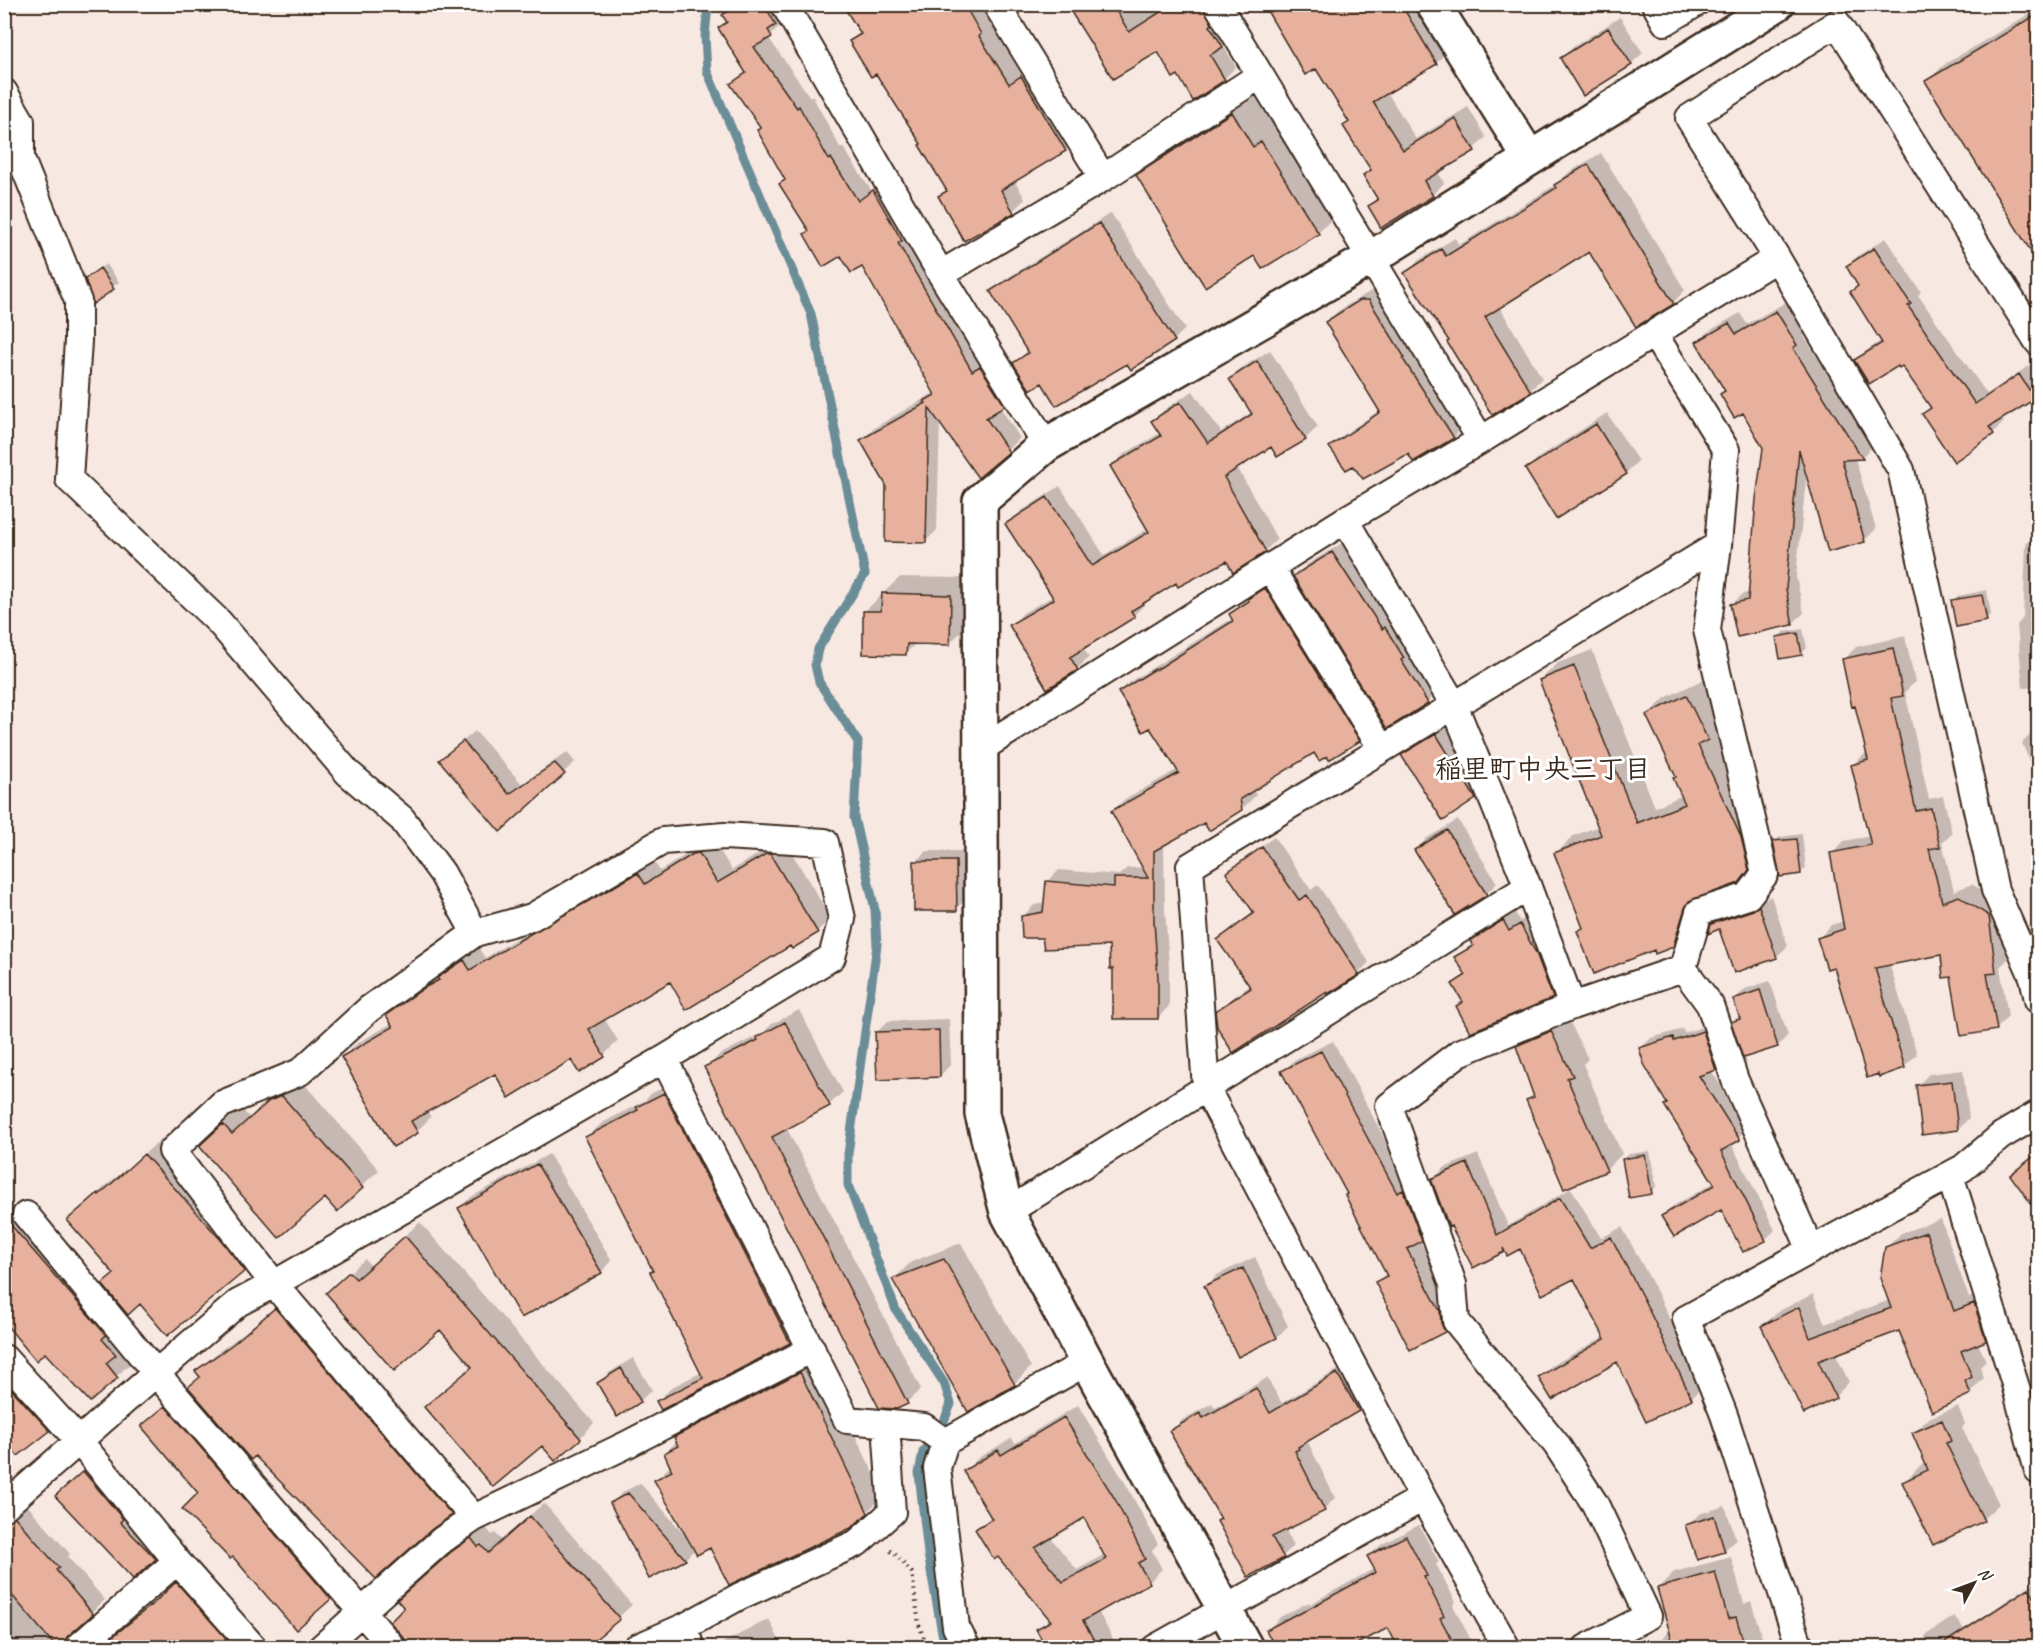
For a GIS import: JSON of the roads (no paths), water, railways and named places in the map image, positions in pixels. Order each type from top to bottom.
[{"type":"street","points":[[784,4],[941,274],[1046,446]]},
{"type":"street","points":[[996,4],[1103,178]]},
{"type":"street","points":[[1217,4],[1481,441]]},
{"type":"street","points":[[1433,4],[1529,157]]},
{"type":"street","points":[[1655,4],[1665,22],[1695,4]]},
{"type":"street","points":[[1246,1647],[1087,1362],[1007,1212],[982,1114],[980,501],[1046,446],[1371,258],[1529,157],[1777,4]]},
{"type":"street","points":[[2038,342],[1837,22],[1689,118],[1777,258],[1901,470],[1995,890],[2033,977],[2038,1000]]},
{"type":"street","points":[[941,274],[1103,178],[1259,76]]},
{"type":"street","points":[[4,92],[21,121],[21,159],[78,301],[78,350],[69,479],[219,622],[348,773],[402,819],[442,873],[475,933]]},
{"type":"street","points":[[982,748],[1345,520],[1481,441],[1777,258]]},
{"type":"street","points":[[1654,334],[1726,450],[1718,545],[1707,630],[1765,874],[1748,896],[1699,912],[1683,968]]},
{"type":"street","points":[[1345,520],[1454,705],[1528,887],[1572,1006]]},
{"type":"street","points":[[1507,1647],[1423,1498],[1206,1088],[1190,866],[1718,545]]},
{"type":"street","points":[[1270,567],[1382,749]]},
{"type":"street","points":[[4,1507],[156,1372],[238,1304],[274,1284],[664,1059],[832,957],[842,919],[825,842],[724,836],[663,841],[532,917],[475,933],[369,1009],[300,1072],[222,1104],[172,1151],[274,1284],[474,1518]]},
{"type":"street","points":[[1007,1212],[1528,887]]},
{"type":"street","points":[[1586,1647],[1648,1616],[1595,1504],[1556,1444],[1456,1321],[1453,1284],[1389,1106],[1459,1053],[1572,1006],[1683,968]]},
{"type":"street","points":[[1683,968],[1710,1005],[1735,1080],[1811,1250]]},
{"type":"street","points":[[664,1059],[847,1420],[924,1427],[945,1442]]},
{"type":"street","points":[[1800,1647],[1724,1415],[1686,1319],[1963,1168],[2001,1136],[2038,1114]]},
{"type":"street","points":[[1950,1175],[2034,1439],[2038,1471]]},
{"type":"street","points":[[26,1215],[156,1372],[393,1647]]},
{"type":"street","points":[[321,1647],[442,1540],[474,1518],[624,1446],[812,1349]]},
{"type":"street","points":[[4,1358],[79,1441],[177,1562],[254,1647]]},
{"type":"street","points":[[967,1647],[956,1627],[938,1479],[937,1468],[945,1442],[1087,1362]]},
{"type":"street","points":[[636,1647],[687,1637],[740,1596],[857,1543],[892,1512],[886,1424]]},
{"type":"street","points":[[1155,1647],[1423,1498]]},
{"type":"street","points":[[76,1647],[177,1562]]},
{"type":"waterway","points":[[708,4],[705,37],[707,71],[811,314],[865,574],[818,649],[815,665],[819,682],[858,742],[854,817],[875,910],[877,945],[848,1154],[848,1185],[896,1310],[944,1383],[951,1404],[942,1426],[923,1452],[919,1473],[928,1554],[943,1638],[948,1648]]},
{"type":"district","name":"稲里町中央三丁目","points":[[1543,769]]}]
